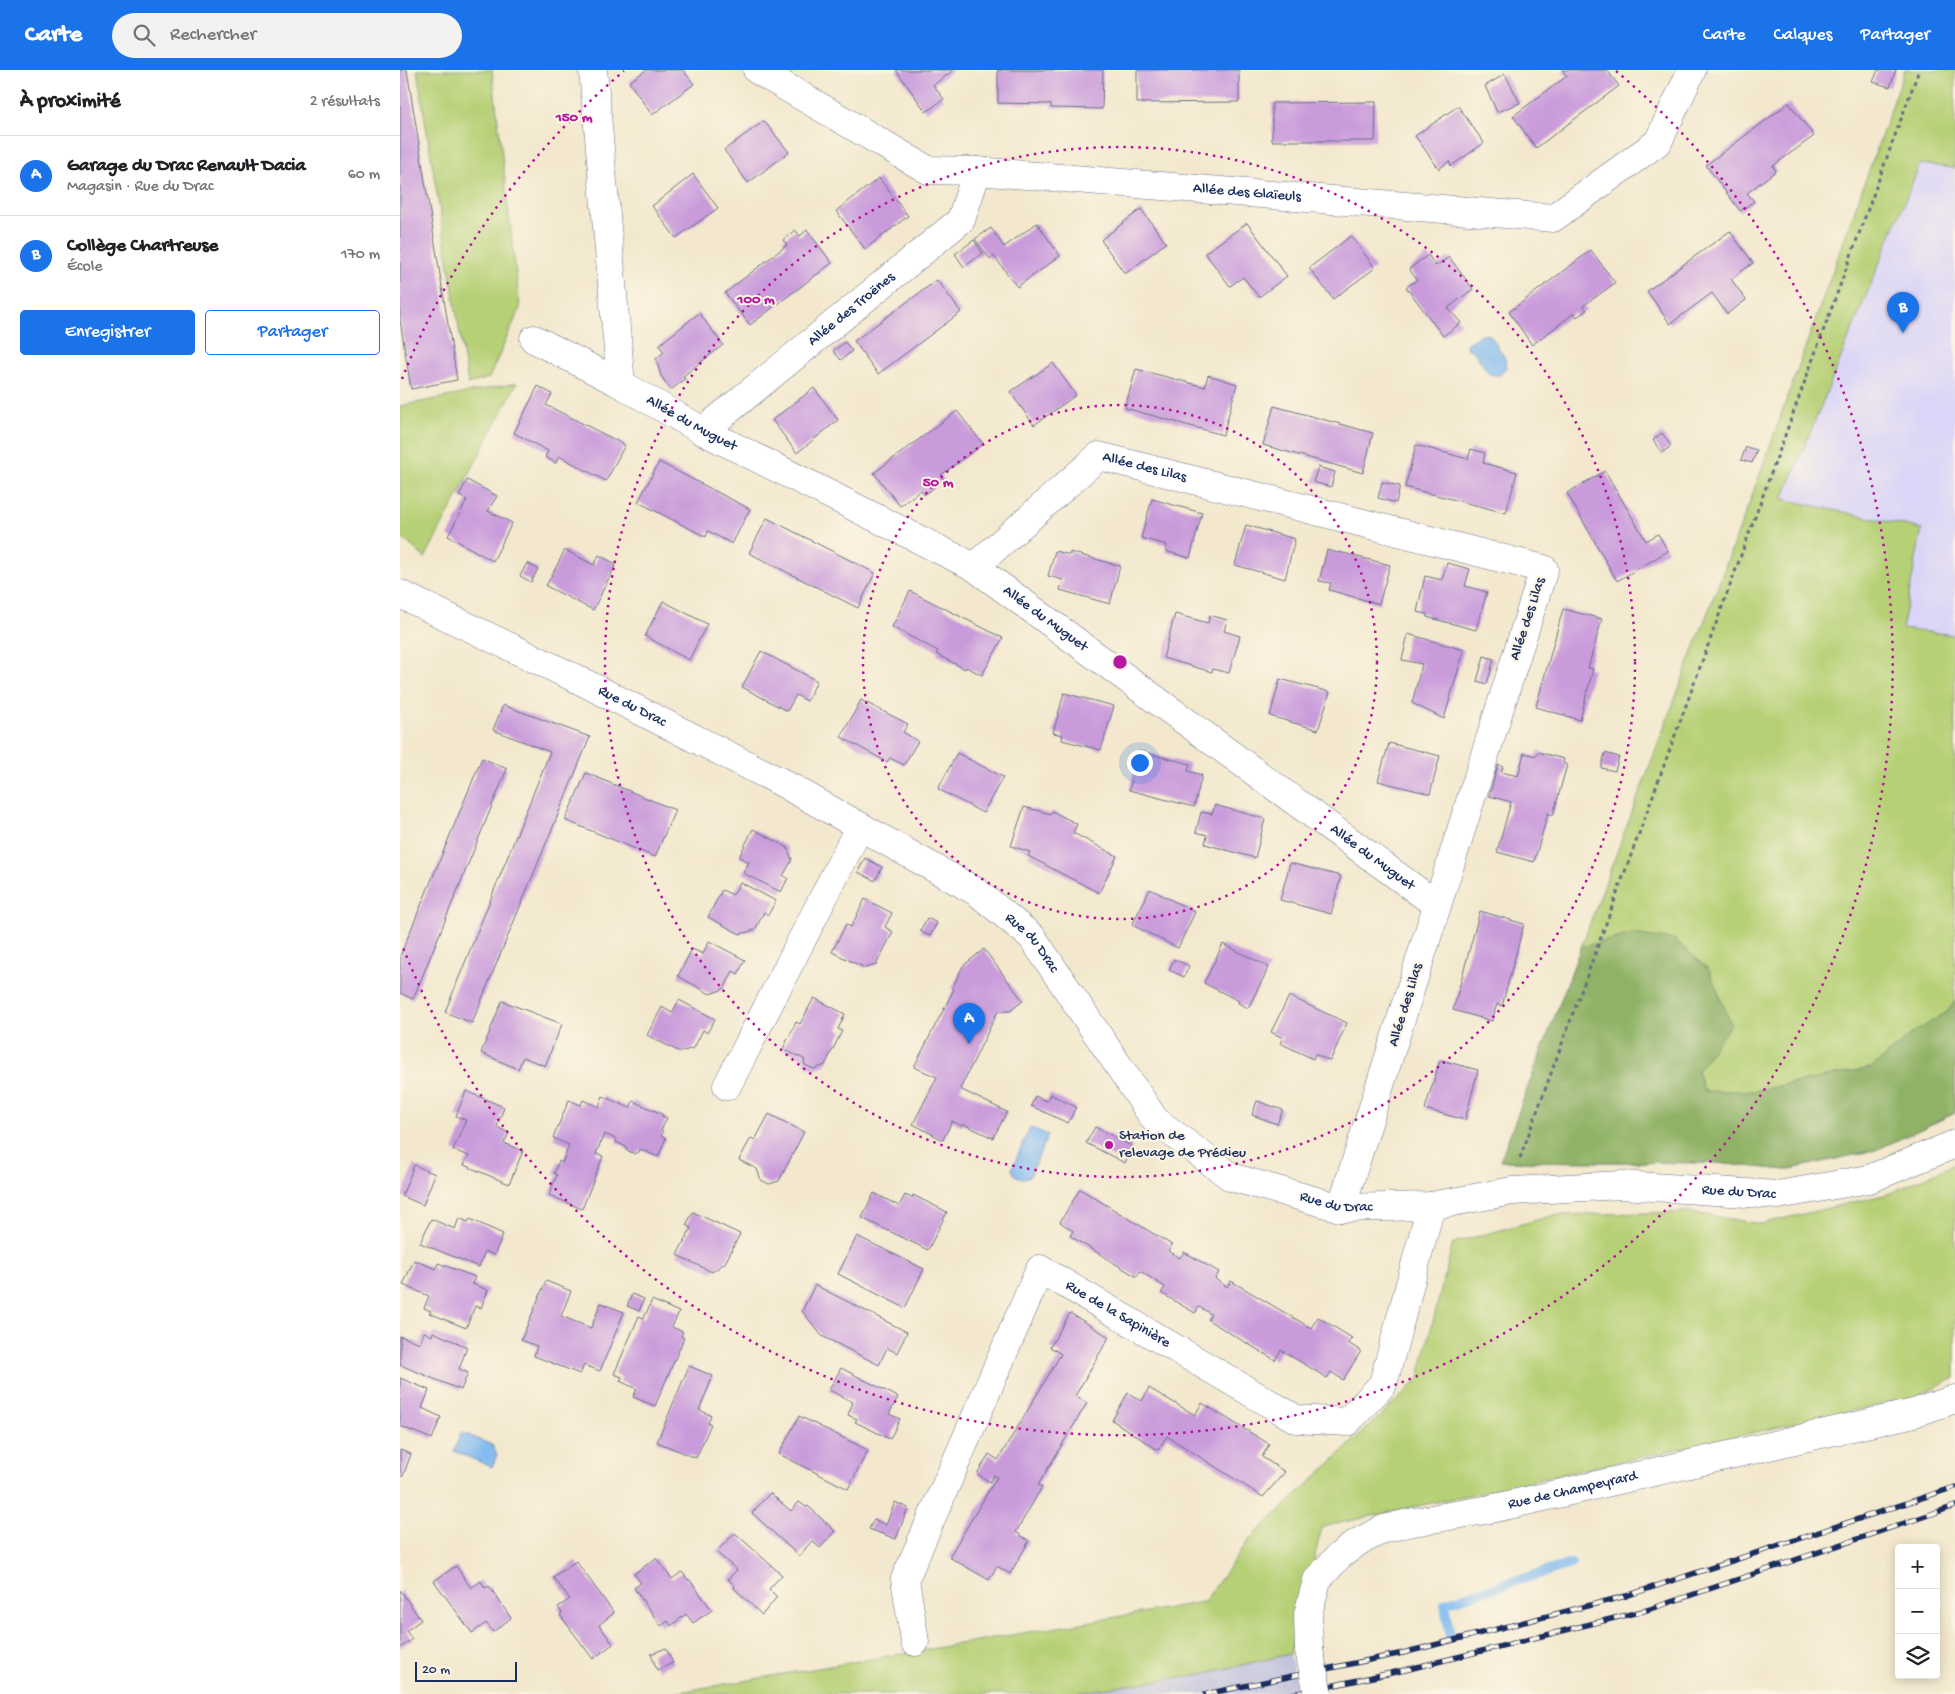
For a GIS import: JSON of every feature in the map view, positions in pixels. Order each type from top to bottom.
[{"type":"street","points":[[593,70],[621,384]]},
{"type":"street","name":"Allée des Glaïeuls","points":[[757,70],[928,170],[977,171],[1553,218],[1658,142],[1692,70]]},
{"type":"street","name":"Allée des Troënes","points":[[703,430],[960,220],[977,171]]},
{"type":"street","name":"Allée du Muguet","points":[[534,339],[621,384],[703,430],[974,567],[1437,905]]},
{"type":"street","name":"Allée des Lilas","points":[[974,567],[1099,456],[1544,569],[1342,1208]]},
{"type":"street","name":"Rue du Drac","points":[[400,594],[590,686],[779,781],[976,892],[1032,937],[1155,1120],[1231,1177],[1342,1208],[1430,1206],[1512,1191],[1621,1185],[1778,1195],[1869,1179],[1955,1144]]},
{"type":"street","points":[[727,1086],[860,826]]},
{"type":"street","name":"Rue de la Sapinière","points":[[915,1642],[905,1579],[1040,1269],[1296,1419],[1346,1422],[1383,1384],[1430,1206]]},
{"type":"street","name":"Rue de Champeyrard","points":[[1318,1694],[1309,1650],[1308,1614],[1317,1580],[1339,1556],[1358,1542],[1384,1529],[1491,1509],[1914,1413],[1955,1399]]},
{"type":"path","points":[[1512,1191],[1525,1143],[1919,70]]},
{"type":"shaded area","points":[[1920,164],[1955,168],[1955,635],[1902,629],[1783,499]]},
{"type":"shaded area","points":[[1290,1654],[1298,1694],[1068,1694],[1202,1674]]},
{"type":"green space","points":[[417,70],[492,70],[520,308],[489,378],[468,384]]},
{"type":"green space","points":[[1905,70],[1955,70],[1955,168],[1920,164],[1783,499],[1922,529],[1902,629],[1955,635],[1955,1113],[1876,1150],[1786,1170],[1717,1163],[1500,1161],[1753,493]]},
{"type":"green space","points":[[517,383],[425,558],[400,536],[400,406]]},
{"type":"green space","points":[[1633,934],[1675,940],[1709,970],[1731,1024],[1697,1071],[1704,1091],[1754,1091],[1871,1068],[1913,1033],[1947,1012],[1955,1001],[1955,1113],[1876,1150],[1786,1170],[1717,1163],[1500,1161],[1581,947]]},
{"type":"green space","points":[[1955,1164],[1955,1378],[1912,1398],[1322,1527],[1290,1654],[1202,1674],[1068,1694],[667,1694],[1204,1602],[1249,1540],[1418,1380],[1453,1243],[1555,1215],[1687,1212],[1761,1224],[1888,1194]]},
{"type":"water","points":[[1480,334],[1490,335],[1505,358],[1506,368],[1500,375],[1489,374],[1473,350],[1467,349],[1466,345],[1468,342]]},
{"type":"water","points":[[1030,1127],[1048,1135],[1030,1176],[1022,1179],[1014,1174],[1012,1169]]},
{"type":"water","points":[[461,1432],[492,1445],[497,1455],[492,1467],[454,1451]]},
{"type":"building","points":[[400,70],[407,70],[457,380],[411,389],[400,320]]},
{"type":"building","points":[[646,70],[683,70],[694,84],[652,115],[629,82]]},
{"type":"building","points":[[896,70],[954,70],[933,85],[944,99],[926,112]]},
{"type":"building","points":[[998,70],[1103,70],[1102,109],[1051,108],[1051,104],[998,103]]},
{"type":"building","points":[[1137,70],[1239,70],[1239,102],[1137,103]]},
{"type":"building","points":[[1562,70],[1607,70],[1619,86],[1536,148],[1513,116],[1567,76]]},
{"type":"building","points":[[1878,70],[1896,70],[1890,87],[1873,82]]},
{"type":"building","points":[[1505,74],[1520,103],[1497,112],[1485,86]]},
{"type":"building","points":[[1376,102],[1375,141],[1272,141],[1272,103]]},
{"type":"building","points":[[1789,103],[1814,136],[1773,166],[1776,171],[1747,193],[1754,201],[1740,211],[1706,165]]},
{"type":"building","points":[[1458,106],[1484,143],[1451,166],[1449,161],[1439,169],[1415,136]]},
{"type":"building","points":[[764,121],[789,152],[748,183],[724,150]]},
{"type":"building","points":[[693,174],[718,208],[676,238],[652,206]]},
{"type":"building","points":[[879,178],[908,216],[865,249],[836,211]]},
{"type":"building","points":[[1141,209],[1166,243],[1125,274],[1101,240]]},
{"type":"building","points":[[1037,223],[1060,256],[1017,287],[994,256],[990,259],[975,239],[991,228],[1004,247]]},
{"type":"building","points":[[1247,223],[1287,276],[1259,297],[1243,277],[1230,286],[1205,253]]},
{"type":"building","points":[[795,230],[800,236],[807,230],[832,263],[750,325],[725,293],[787,245],[783,240]]},
{"type":"building","points":[[1730,231],[1753,263],[1731,279],[1746,300],[1727,314],[1712,293],[1670,324],[1647,291]]},
{"type":"building","points":[[1351,236],[1375,268],[1333,299],[1309,268]]},
{"type":"building","points":[[974,240],[983,253],[964,267],[955,254]]},
{"type":"building","points":[[1591,250],[1615,283],[1583,306],[1587,310],[1577,317],[1574,313],[1532,345],[1509,312]]},
{"type":"building","points":[[1428,255],[1436,266],[1449,257],[1473,289],[1448,308],[1461,323],[1443,336],[1406,287],[1417,280],[1409,269]]},
{"type":"building","points":[[937,280],[961,312],[878,374],[854,341]]},
{"type":"building","points":[[699,313],[723,345],[683,376],[685,379],[671,390],[661,376],[656,359],[664,352],[659,345]]},
{"type":"building","points":[[845,342],[852,351],[841,360],[833,351]]},
{"type":"building","points":[[1053,363],[1076,395],[1034,425],[1010,392]]},
{"type":"building","points":[[1136,369],[1205,387],[1208,375],[1237,384],[1223,435],[1125,408]]},
{"type":"building","points":[[538,386],[552,394],[546,405],[625,445],[606,481],[559,456],[556,463],[545,457],[548,451],[514,433]]},
{"type":"building","points":[[814,388],[838,420],[797,453],[772,420]]},
{"type":"building","points":[[1274,406],[1373,433],[1363,473],[1263,445]]},
{"type":"building","points":[[957,411],[983,444],[941,475],[944,480],[924,495],[921,490],[900,506],[874,473]]},
{"type":"building","points":[[1662,433],[1671,446],[1662,453],[1653,440]]},
{"type":"building","points":[[1416,445],[1468,459],[1471,449],[1485,453],[1483,463],[1517,472],[1506,513],[1405,487]]},
{"type":"building","points":[[1746,447],[1757,450],[1752,463],[1741,460]]},
{"type":"building","points":[[659,462],[750,509],[732,544],[708,531],[706,537],[638,502]]},
{"type":"building","points":[[1318,467],[1335,472],[1331,487],[1313,482]]},
{"type":"building","points":[[1605,471],[1646,541],[1658,534],[1668,551],[1617,581],[1567,493]]},
{"type":"building","points":[[467,480],[497,496],[488,511],[512,523],[493,561],[448,536],[467,500],[459,496]]},
{"type":"building","points":[[1382,482],[1400,486],[1396,503],[1378,498]]},
{"type":"building","points":[[1152,499],[1202,513],[1190,558],[1165,551],[1167,545],[1141,538]]},
{"type":"building","points":[[767,518],[875,573],[858,608],[749,553]]},
{"type":"building","points":[[1246,525],[1295,539],[1285,579],[1235,565]]},
{"type":"building","points":[[565,550],[594,565],[599,555],[616,564],[593,610],[546,586]]},
{"type":"building","points":[[1327,550],[1390,565],[1379,604],[1329,590],[1331,583],[1319,581]]},
{"type":"building","points":[[1055,551],[1070,555],[1070,552],[1120,566],[1110,604],[1060,590],[1063,580],[1048,576]]},
{"type":"building","points":[[527,563],[538,569],[531,582],[520,576]]},
{"type":"building","points":[[1447,563],[1470,569],[1465,586],[1487,592],[1476,630],[1427,617],[1427,614],[1417,612],[1425,576],[1442,580]]},
{"type":"building","points":[[910,591],[1003,638],[982,675],[966,667],[965,669],[936,654],[938,651],[892,627]]},
{"type":"building","points":[[663,601],[707,624],[689,660],[645,636]]},
{"type":"building","points":[[1563,609],[1602,619],[1588,668],[1593,669],[1580,720],[1536,707]]},
{"type":"building","points":[[1175,614],[1208,623],[1210,615],[1227,620],[1224,631],[1240,636],[1229,673],[1213,669],[1212,672],[1163,658]]},
{"type":"building","points":[[1408,634],[1464,650],[1444,719],[1412,703],[1422,664],[1402,660]]},
{"type":"building","points":[[761,651],[817,681],[807,701],[796,695],[787,711],[742,687]]},
{"type":"building","points":[[1484,656],[1494,659],[1487,684],[1477,681]]},
{"type":"building","points":[[1280,679],[1330,692],[1318,730],[1270,716]]},
{"type":"building","points":[[1064,693],[1114,706],[1101,750],[1062,740],[1063,735],[1053,733]]},
{"type":"building","points":[[861,700],[908,724],[903,732],[918,741],[904,765],[890,758],[887,762],[841,737]]},
{"type":"building","points":[[503,705],[590,737],[472,1023],[445,1012],[550,752],[493,730]]},
{"type":"building","points":[[1389,743],[1440,756],[1430,794],[1378,781]]},
{"type":"building","points":[[1139,751],[1190,764],[1188,771],[1202,775],[1194,807],[1129,790]]},
{"type":"building","points":[[1538,752],[1564,759],[1563,763],[1567,765],[1553,815],[1548,813],[1534,862],[1497,852],[1511,802],[1489,796],[1498,765],[1503,767],[1501,772],[1518,776],[1524,753],[1536,756]]},
{"type":"building","points":[[957,753],[1003,777],[983,813],[938,789]]},
{"type":"building","points":[[1605,753],[1619,757],[1615,771],[1601,768]]},
{"type":"building","points":[[482,758],[507,769],[413,999],[400,993],[400,956]]},
{"type":"building","points":[[586,773],[675,810],[655,857],[565,820]]},
{"type":"building","points":[[1215,805],[1265,819],[1255,858],[1205,844],[1207,835],[1196,832],[1201,812],[1212,814]]},
{"type":"building","points":[[1024,807],[1051,814],[1052,811],[1077,824],[1073,833],[1117,856],[1099,893],[1028,856],[1030,852],[1011,846]]},
{"type":"building","points":[[753,829],[787,847],[792,860],[783,876],[788,878],[781,892],[743,873],[749,862],[739,857]]},
{"type":"building","points":[[865,858],[882,867],[875,881],[858,872]]},
{"type":"building","points":[[1290,863],[1341,876],[1331,914],[1280,900]]},
{"type":"building","points":[[740,882],[776,901],[768,915],[764,912],[755,930],[740,934],[708,917],[722,890],[733,895]]},
{"type":"building","points":[[1150,889],[1195,912],[1178,948],[1132,925]]},
{"type":"building","points":[[865,899],[892,913],[885,927],[893,932],[876,965],[865,968],[832,952],[846,924],[851,927]]},
{"type":"building","points":[[1480,911],[1524,924],[1502,1006],[1497,1004],[1492,1021],[1453,1010]]},
{"type":"building","points":[[927,918],[937,923],[930,936],[920,931]]},
{"type":"building","points":[[709,941],[745,960],[738,974],[733,971],[724,989],[710,994],[678,976],[692,949],[703,954]]},
{"type":"building","points":[[1223,944],[1269,967],[1248,1008],[1238,1003],[1239,1001],[1204,983]]},
{"type":"building","points":[[984,949],[1023,1001],[1010,1011],[998,1011],[960,1089],[1007,1112],[993,1138],[952,1121],[943,1140],[913,1124],[937,1077],[914,1067],[954,989],[952,988],[963,966]]},
{"type":"building","points":[[1174,959],[1189,966],[1184,977],[1169,970]]},
{"type":"building","points":[[1289,996],[1347,1023],[1330,1061],[1315,1054],[1313,1059],[1280,1043],[1283,1038],[1271,1032]]},
{"type":"building","points":[[814,998],[845,1014],[838,1029],[842,1031],[825,1065],[814,1069],[805,1065],[804,1059],[783,1049],[796,1022],[800,1024]]},
{"type":"building","points":[[679,1000],[715,1019],[707,1033],[703,1030],[694,1048],[680,1052],[647,1035],[662,1007],[672,1013]]},
{"type":"building","points":[[502,1001],[562,1024],[545,1066],[523,1057],[518,1069],[481,1053]]},
{"type":"building","points":[[1440,1060],[1478,1070],[1465,1120],[1425,1109]]},
{"type":"building","points":[[466,1091],[504,1107],[497,1127],[509,1133],[504,1143],[523,1151],[509,1184],[464,1165],[469,1156],[453,1150],[466,1120],[456,1116]]},
{"type":"building","points":[[1050,1094],[1076,1107],[1068,1123],[1031,1106],[1035,1096],[1047,1101]]},
{"type":"building","points":[[603,1096],[630,1108],[633,1101],[662,1114],[662,1116],[667,1118],[661,1130],[663,1132],[661,1136],[666,1138],[658,1157],[640,1149],[635,1154],[616,1142],[617,1139],[604,1134],[596,1154],[603,1156],[582,1209],[549,1195],[557,1175],[554,1173],[559,1161],[562,1163],[569,1145],[553,1138],[569,1100],[581,1105],[583,1100],[599,1107]]},
{"type":"building","points":[[1257,1101],[1283,1110],[1277,1124],[1252,1115]]},
{"type":"building","points":[[769,1114],[804,1132],[779,1181],[769,1184],[761,1180],[757,1169],[739,1160],[751,1138],[755,1140]]},
{"type":"building","name":"Station de relevage de Prédieu","points":[[1095,1127],[1132,1146],[1125,1163],[1086,1143]]},
{"type":"building","points":[[414,1165],[435,1174],[423,1205],[402,1196]]},
{"type":"building","points":[[1080,1189],[1172,1245],[1168,1251],[1180,1258],[1184,1252],[1219,1272],[1215,1279],[1227,1287],[1231,1281],[1311,1328],[1318,1317],[1352,1338],[1348,1343],[1361,1351],[1343,1380],[1331,1372],[1327,1378],[1281,1350],[1275,1360],[1208,1320],[1211,1314],[1199,1307],[1195,1313],[1161,1293],[1165,1287],[1140,1271],[1137,1277],[1070,1236],[1073,1231],[1060,1222]]},
{"type":"building","points":[[874,1193],[899,1206],[905,1195],[912,1198],[913,1195],[947,1212],[928,1250],[862,1218]]},
{"type":"building","points":[[693,1212],[740,1234],[725,1263],[712,1272],[677,1255],[691,1228],[686,1225]]},
{"type":"building","points":[[459,1218],[468,1222],[470,1219],[503,1234],[494,1255],[485,1251],[479,1267],[420,1243],[431,1219],[455,1229]]},
{"type":"building","points":[[857,1236],[924,1269],[905,1308],[838,1274]]},
{"type":"building","points":[[414,1260],[436,1269],[438,1263],[475,1277],[472,1284],[488,1290],[481,1308],[475,1306],[466,1328],[429,1313],[431,1311],[424,1308],[429,1296],[403,1285]]},
{"type":"building","points":[[546,1281],[571,1291],[561,1316],[591,1328],[601,1303],[624,1312],[600,1371],[584,1365],[580,1374],[534,1356],[537,1346],[521,1340]]},
{"type":"building","points":[[815,1285],[907,1332],[897,1353],[887,1348],[879,1365],[822,1336],[802,1311]]},
{"type":"building","points":[[632,1294],[644,1299],[639,1311],[627,1306]]},
{"type":"building","points":[[652,1300],[679,1312],[672,1327],[683,1332],[681,1336],[684,1338],[655,1406],[633,1397],[637,1389],[620,1381],[622,1377],[614,1374],[639,1316],[644,1318]]},
{"type":"building","points":[[1070,1313],[1109,1337],[1075,1396],[1087,1403],[1038,1485],[1042,1487],[1016,1532],[1029,1541],[1010,1574],[997,1566],[989,1580],[949,1557],[997,1477],[994,1475],[990,1482],[977,1474],[989,1454],[998,1460],[1061,1354],[1050,1347]]},
{"type":"building","points":[[424,1332],[432,1336],[433,1332],[467,1347],[459,1369],[468,1373],[461,1390],[400,1365],[400,1336],[420,1343]]},
{"type":"building","points":[[689,1366],[713,1376],[699,1410],[711,1415],[708,1423],[711,1424],[696,1458],[657,1442]]},
{"type":"building","points":[[841,1368],[898,1397],[889,1414],[900,1419],[890,1439],[855,1422],[857,1419],[848,1415],[853,1402],[829,1390]]},
{"type":"building","points":[[400,1378],[429,1390],[422,1408],[441,1417],[432,1439],[400,1426]]},
{"type":"building","points":[[1149,1388],[1195,1415],[1202,1403],[1269,1444],[1262,1457],[1285,1472],[1263,1497],[1167,1436],[1158,1450],[1112,1420],[1128,1393],[1142,1401]]},
{"type":"building","points":[[799,1416],[868,1450],[848,1489],[779,1454]]},
{"type":"building","points":[[400,1450],[411,1454],[403,1476],[400,1476]]},
{"type":"building","points":[[770,1493],[791,1511],[799,1502],[806,1507],[808,1506],[835,1531],[820,1548],[812,1541],[799,1556],[752,1513]]},
{"type":"building","points":[[895,1502],[908,1508],[896,1539],[869,1529],[874,1519],[886,1525]]},
{"type":"building","points":[[735,1533],[782,1575],[769,1589],[777,1597],[762,1615],[734,1588],[735,1586],[728,1579],[737,1570],[716,1552]]},
{"type":"building","points":[[656,1558],[672,1579],[682,1572],[712,1610],[693,1623],[686,1614],[671,1626],[668,1621],[661,1626],[634,1588],[641,1583],[634,1574]]},
{"type":"building","points":[[576,1561],[614,1613],[599,1625],[613,1644],[593,1659],[560,1615],[562,1613],[558,1607],[570,1599],[553,1577]]},
{"type":"building","points":[[456,1566],[471,1588],[481,1581],[485,1588],[489,1586],[511,1618],[493,1632],[486,1623],[472,1633],[434,1581]]},
{"type":"building","points":[[400,1590],[421,1620],[406,1631],[412,1639],[400,1648]]},
{"type":"building","points":[[666,1648],[673,1663],[657,1670],[651,1654]]},
{"type":"waterway","points":[[1450,1637],[1445,1603],[1571,1564]]},
{"type":"railway","points":[[1206,1694],[1403,1653],[1626,1596],[1955,1487]]},
{"type":"railway","points":[[1293,1694],[1405,1670],[1647,1610],[1955,1506]]},
{"type":"place","name":"Collège Chartreuse","points":[[1903,333]]},
{"type":"place","name":"Garage du Drac Renault Dacia","points":[[969,1044]]},
{"type":"place","name":"Station de relevage de Prédieu","points":[[1109,1145]]}]
